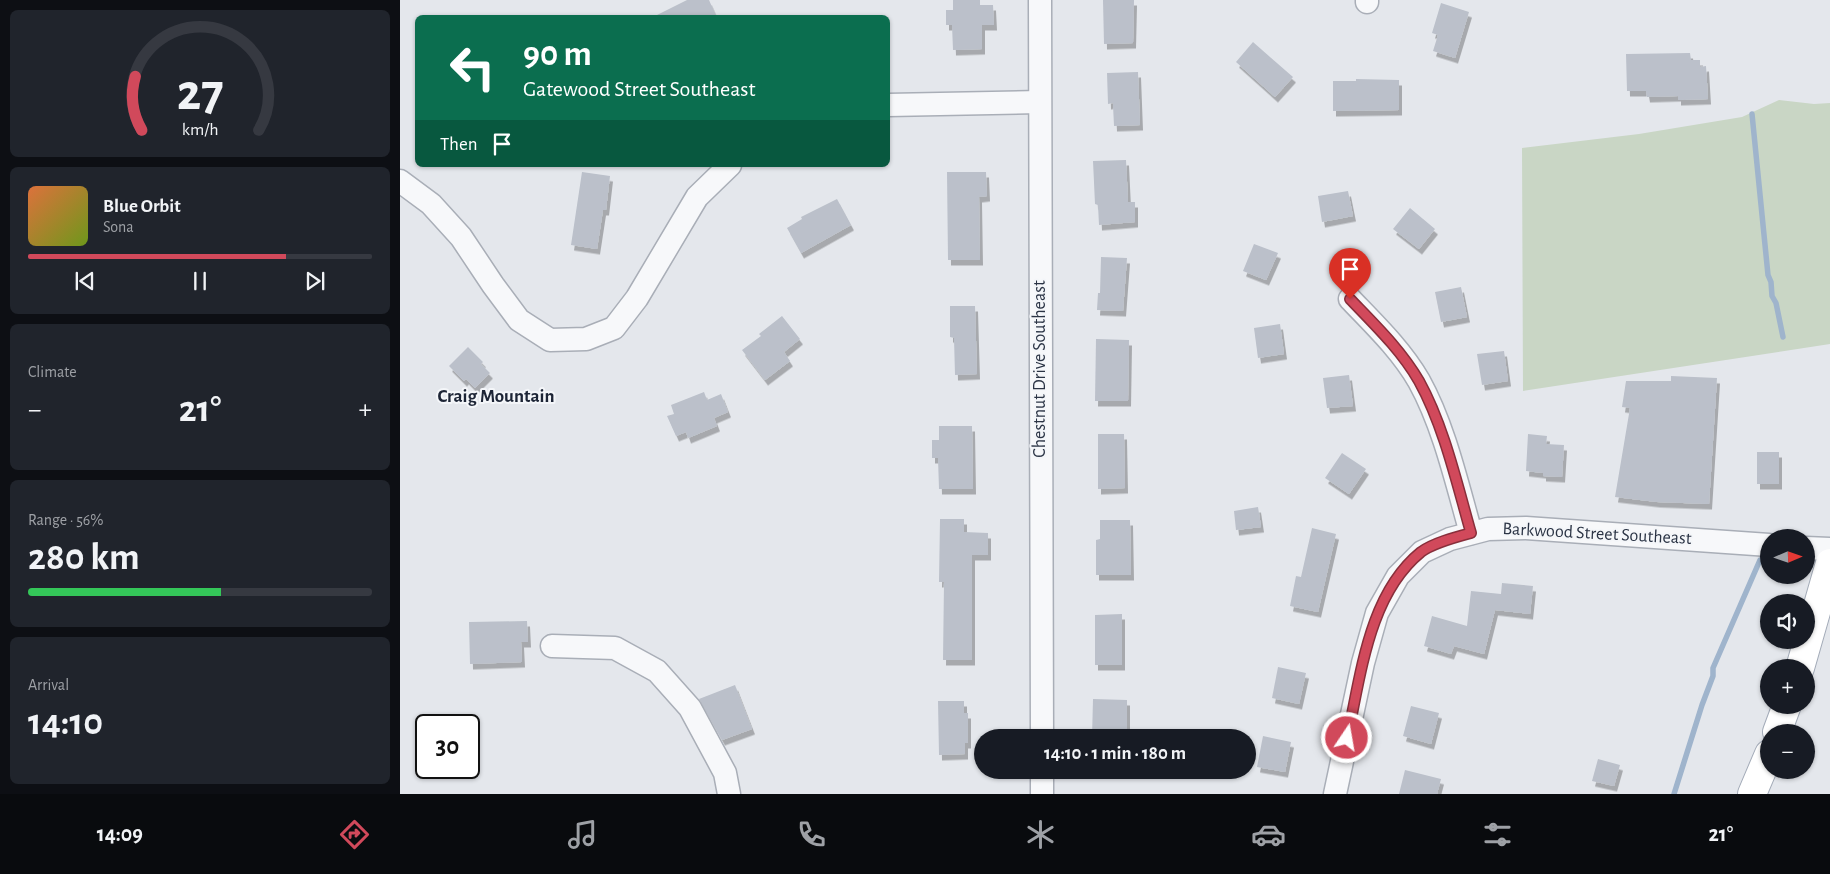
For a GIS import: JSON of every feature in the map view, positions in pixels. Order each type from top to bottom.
[{"type":"main road","points":[[1803,659],[1830,563]]},
{"type":"main road","points":[[1752,794],[1760,775]]},
{"type":"street","name":"Chestnut Drive Southeast","points":[[1040,0],[1042,729]]},
{"type":"street","points":[[890,105],[1039,102]]},
{"type":"street","points":[[400,181],[431,204],[461,237],[519,320],[550,340],[586,339],[614,328],[637,298],[697,197],[728,167]]},
{"type":"street","points":[[1350,299],[1390,341],[1419,381],[1436,420],[1456,478],[1471,533]]},
{"type":"street","name":"Barkwood Street Southeast","points":[[1335,794],[1363,663],[1377,613],[1398,576],[1422,552],[1450,539],[1488,529],[1526,528],[1760,544]]},
{"type":"street","points":[[1815,548],[1830,549]]},
{"type":"street","points":[[552,646],[615,648],[657,671],[690,708],[725,773],[729,794]]},
{"type":"street","points":[[1042,779],[1042,794]]},
{"type":"green space","points":[[1779,100],[1814,104],[1830,103],[1830,344],[1523,391],[1522,148],[1639,134],[1742,117]]},
{"type":"building","points":[[687,0],[709,0],[716,15],[657,15]]},
{"type":"building","points":[[953,0],[980,0],[980,5],[993,5],[994,25],[982,25],[982,49],[953,50],[952,25],[946,25],[946,10],[953,10]]},
{"type":"building","points":[[1103,0],[1134,0],[1133,43],[1104,44]]},
{"type":"building","points":[[1441,3],[1469,12],[1455,58],[1433,51],[1438,35],[1432,33]]},
{"type":"building","points":[[1253,42],[1293,77],[1275,97],[1236,62]]},
{"type":"building","points":[[1690,53],[1691,60],[1700,60],[1700,67],[1706,66],[1708,99],[1678,100],[1678,96],[1647,97],[1646,91],[1627,91],[1626,54]]},
{"type":"building","points":[[1138,72],[1140,125],[1114,126],[1113,103],[1108,104],[1107,73]]},
{"type":"building","points":[[1356,79],[1399,80],[1399,110],[1333,111],[1333,81],[1356,81]]},
{"type":"building","points":[[1126,160],[1128,202],[1135,202],[1135,222],[1099,225],[1098,205],[1095,204],[1093,161]]},
{"type":"building","points":[[582,172],[610,176],[606,210],[603,210],[597,249],[571,245]]},
{"type":"building","points":[[947,172],[986,172],[987,196],[979,197],[980,260],[948,260]]},
{"type":"building","points":[[1348,191],[1353,216],[1322,222],[1318,196]]},
{"type":"building","points":[[837,199],[851,225],[801,253],[787,228],[802,219],[801,217]]},
{"type":"building","points":[[1410,208],[1435,229],[1419,249],[1393,229]]},
{"type":"building","points":[[1254,244],[1278,253],[1266,280],[1243,271]]},
{"type":"building","points":[[1101,257],[1127,258],[1123,311],[1097,310],[1098,293],[1100,293]]},
{"type":"building","points":[[1461,287],[1467,317],[1441,322],[1435,292]]},
{"type":"building","points":[[950,306],[975,306],[977,374],[955,375],[954,338],[950,337]]},
{"type":"building","points":[[782,316],[800,339],[784,352],[790,361],[765,380],[742,350],[761,336],[759,334]]},
{"type":"building","points":[[1280,324],[1284,354],[1258,358],[1254,328]]},
{"type":"building","points":[[1096,339],[1129,340],[1128,401],[1095,401]]},
{"type":"building","points":[[468,347],[483,362],[481,364],[490,373],[475,388],[466,379],[464,381],[449,366]]},
{"type":"building","points":[[1504,351],[1508,381],[1482,385],[1477,354]]},
{"type":"building","points":[[1349,375],[1353,406],[1327,408],[1323,378]]},
{"type":"building","points":[[1671,376],[1717,378],[1709,504],[1657,502],[1615,497],[1630,408],[1622,407],[1626,381],[1671,381]]},
{"type":"building","points":[[704,392],[707,400],[721,394],[728,412],[714,418],[717,426],[688,438],[686,432],[676,436],[667,416],[674,414],[671,405]]},
{"type":"building","points":[[939,426],[972,426],[973,489],[939,489],[938,458],[932,458],[932,440],[939,440]]},
{"type":"building","points":[[1098,434],[1124,434],[1125,488],[1098,489]]},
{"type":"building","points":[[1528,434],[1547,436],[1546,444],[1564,445],[1562,477],[1543,476],[1543,473],[1526,471]]},
{"type":"building","points":[[1757,452],[1779,452],[1779,484],[1757,484]]},
{"type":"building","points":[[1342,453],[1366,469],[1349,494],[1325,478]]},
{"type":"building","points":[[1258,507],[1261,527],[1236,530],[1234,511]]},
{"type":"building","points":[[940,519],[964,519],[964,532],[988,533],[988,555],[972,555],[972,660],[943,660],[944,582],[939,582]]},
{"type":"building","points":[[1100,520],[1130,520],[1131,575],[1096,575],[1096,540],[1100,539]]},
{"type":"building","points":[[1312,528],[1336,534],[1318,612],[1290,606],[1296,576],[1301,577]]},
{"type":"building","points":[[1502,583],[1533,586],[1530,614],[1495,610],[1484,654],[1454,646],[1451,654],[1424,646],[1432,616],[1467,626],[1471,591],[1501,594]]},
{"type":"building","points":[[1122,614],[1122,665],[1095,665],[1095,615]]},
{"type":"building","points":[[527,621],[528,642],[521,642],[522,662],[470,664],[469,622]]},
{"type":"building","points":[[1278,667],[1306,673],[1299,704],[1272,698]]},
{"type":"building","points":[[735,685],[752,729],[722,740],[699,699]]},
{"type":"building","points":[[1093,699],[1127,700],[1127,729],[1092,729]]},
{"type":"building","points":[[938,701],[964,701],[964,713],[968,713],[968,743],[965,743],[965,754],[939,755]]},
{"type":"building","points":[[1411,706],[1439,713],[1431,744],[1403,736]]},
{"type":"building","points":[[1263,736],[1291,742],[1285,772],[1257,767]]},
{"type":"building","points":[[1598,759],[1620,765],[1614,786],[1592,781]]},
{"type":"building","points":[[1405,770],[1441,779],[1437,794],[1399,794]]},
{"type":"waterway","points":[[1752,114],[1768,275],[1783,337]]},
{"type":"waterway","points":[[1674,794],[1713,676],[1713,668],[1760,560]]},
{"type":"district","name":"Craig Mountain","points":[[496,396]]},
{"type":"route","points":[[1347,738],[1363,663],[1377,613],[1398,576],[1422,552],[1450,539],[1471,533],[1456,478],[1436,420],[1419,381],[1390,341],[1350,299]]}]
